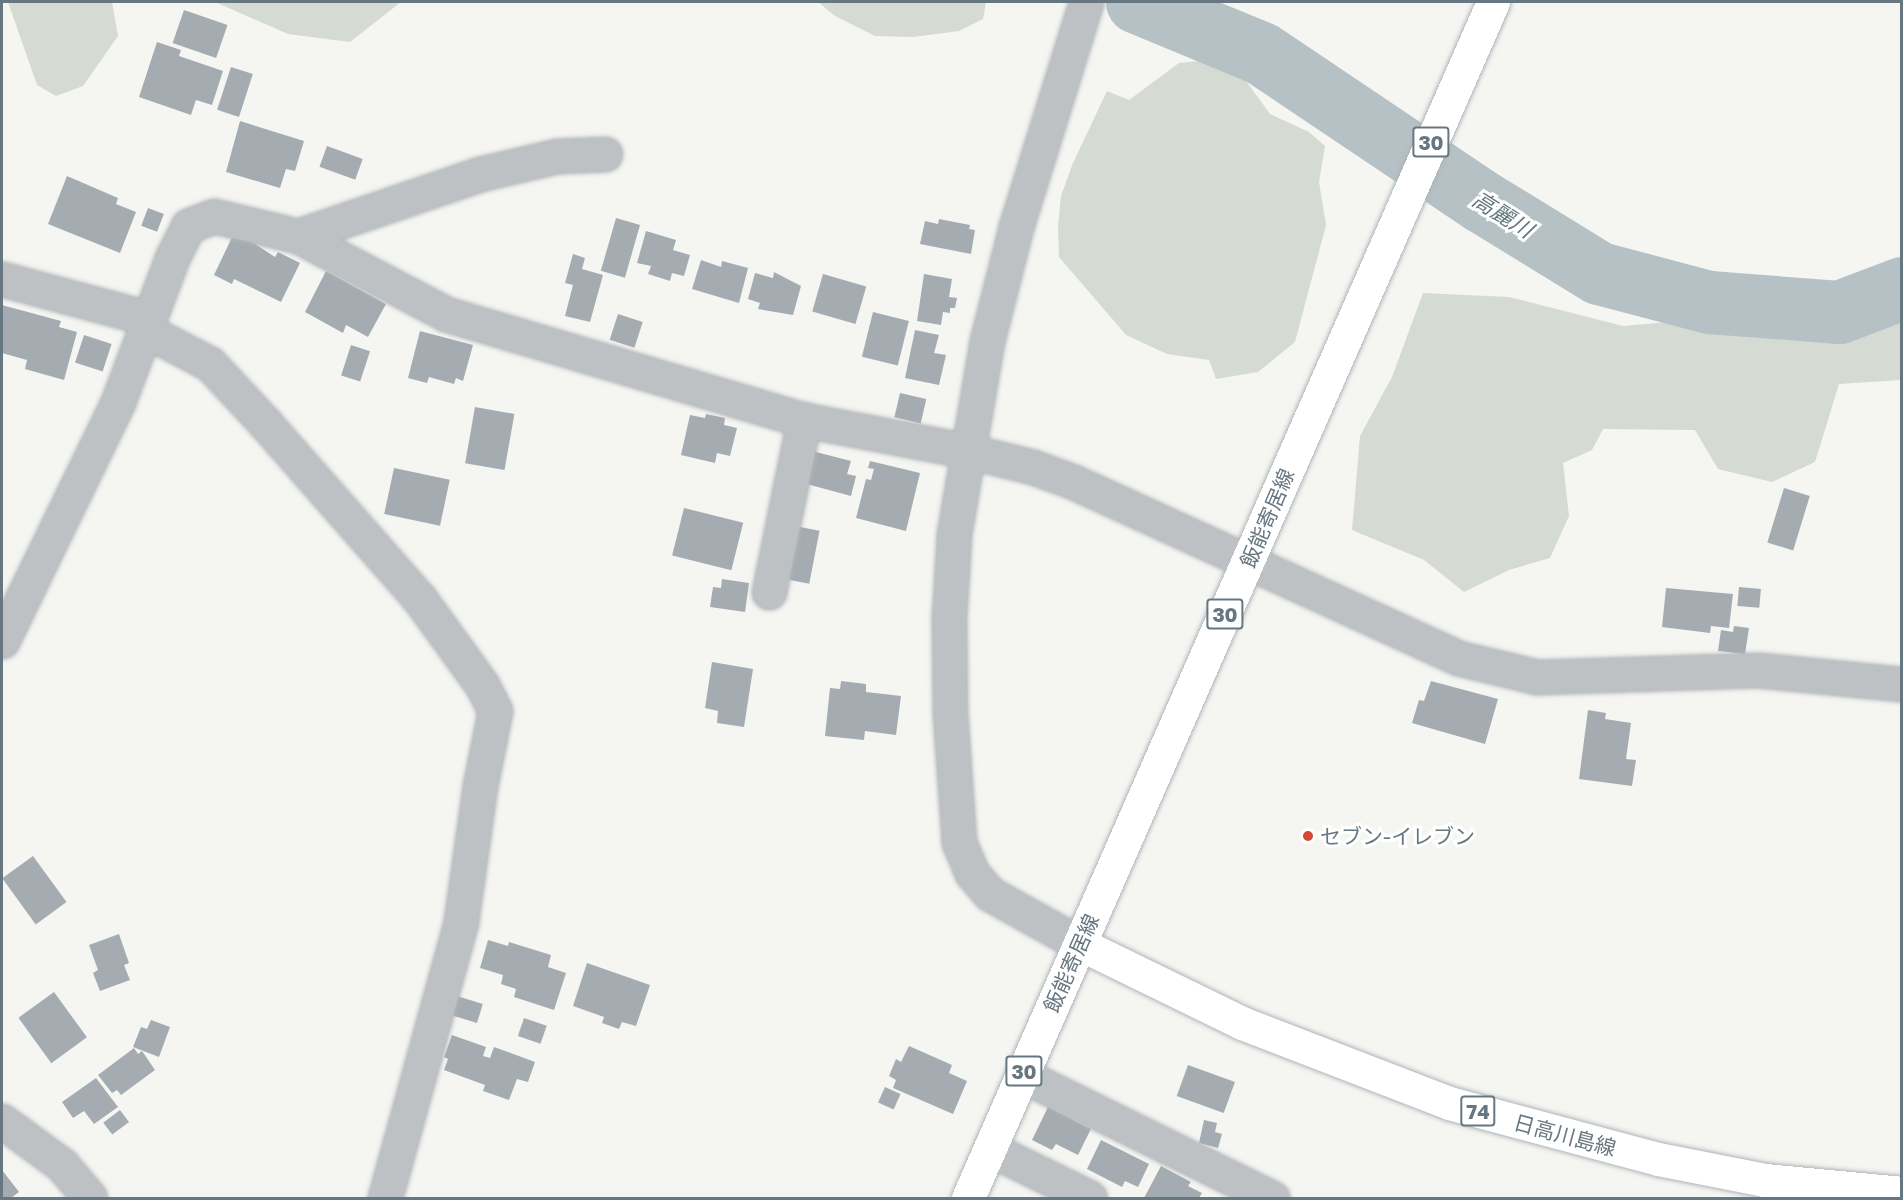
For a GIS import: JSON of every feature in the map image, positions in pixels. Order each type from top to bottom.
[{"type":"main road","name":"飯能寄居線","points":[[968,1198],[1493,2]]},
{"type":"main road","name":"日高川島線","points":[[1080,944],[1242,1023],[1449,1103],[1658,1159],[1765,1180],[1902,1193]]},
{"type":"street","points":[[1080,944],[990,894],[972,873],[959,842],[951,724],[949,618],[954,534],[987,340],[1061,75],[1086,2]]},
{"type":"street","points":[[298,236],[480,174],[557,156],[605,154]]},
{"type":"street","points":[[2,641],[118,402],[147,324],[189,226],[214,216],[298,236],[446,314],[804,420],[968,451],[1074,482],[1458,658],[1537,677],[1758,670],[1902,684]]},
{"type":"street","points":[[2,279],[147,324],[210,364],[420,598],[482,685],[495,711],[480,786],[461,922],[386,1198]]},
{"type":"street","points":[[769,592],[804,420]]},
{"type":"street","points":[[1022,1075],[1272,1198]]},
{"type":"street","points":[[2,1121],[62,1165],[90,1198]]},
{"type":"street","points":[[990,1149],[1090,1198]]},
{"type":"shaded area","points":[[8,2],[112,2],[118,36],[83,86],[56,96],[37,85]]},
{"type":"shaded area","points":[[215,2],[401,2],[350,42],[288,34]]},
{"type":"shaded area","points":[[818,2],[986,2],[983,19],[959,31],[913,37],[875,36],[835,16]]},
{"type":"shaded area","points":[[1208,60],[1238,70],[1270,114],[1309,132],[1325,146],[1319,182],[1326,225],[1295,342],[1258,372],[1216,379],[1209,360],[1167,354],[1126,335],[1059,257],[1058,228],[1061,196],[1073,163],[1107,91],[1129,100],[1179,63]]},
{"type":"shaded area","points":[[1423,293],[1509,297],[1623,326],[1680,321],[1791,331],[1886,322],[1901,313],[1901,380],[1839,384],[1815,462],[1772,482],[1718,469],[1695,430],[1603,429],[1592,450],[1563,463],[1569,516],[1550,558],[1509,570],[1464,592],[1424,560],[1352,530],[1360,436],[1392,377]]},
{"type":"building","points":[[184,10],[227,25],[216,58],[173,43]]},
{"type":"building","points":[[157,42],[181,50],[179,56],[223,71],[212,105],[196,100],[191,115],[139,97]]},
{"type":"building","points":[[231,67],[253,74],[239,117],[217,110]]},
{"type":"building","points":[[240,121],[304,141],[295,171],[286,169],[280,188],[226,172]]},
{"type":"building","points":[[327,146],[363,159],[355,180],[319,167]]},
{"type":"building","points":[[67,176],[118,198],[116,204],[136,212],[120,253],[48,224]]},
{"type":"building","points":[[148,208],[164,214],[157,232],[141,226]]},
{"type":"building","points":[[616,218],[640,225],[625,278],[601,271]]},
{"type":"building","points":[[939,219],[970,225],[969,229],[975,230],[971,254],[920,244],[925,221],[938,224]]},
{"type":"building","points":[[235,231],[275,257],[278,252],[300,263],[281,302],[234,279],[232,284],[214,275]]},
{"type":"building","points":[[646,231],[676,240],[673,250],[690,255],[684,276],[672,273],[670,281],[648,274],[651,266],[637,263]]},
{"type":"building","points":[[573,254],[585,258],[582,269],[603,275],[590,322],[565,316],[573,285],[565,283]]},
{"type":"building","points":[[701,260],[721,267],[722,261],[748,268],[739,303],[692,289]]},
{"type":"building","points":[[326,271],[386,304],[368,337],[346,325],[343,333],[305,312]]},
{"type":"building","points":[[774,272],[801,286],[793,315],[758,309],[760,303],[748,299],[755,273],[773,278]]},
{"type":"building","points":[[823,274],[866,286],[856,324],[812,311]]},
{"type":"building","points":[[924,274],[952,279],[949,297],[957,298],[955,308],[950,308],[950,313],[943,312],[941,325],[917,321]]},
{"type":"building","points":[[2,305],[61,321],[59,327],[77,332],[64,380],[25,369],[27,360],[2,353]]},
{"type":"building","points":[[873,312],[909,321],[898,366],[862,357]]},
{"type":"building","points":[[618,314],[643,322],[634,348],[610,340]]},
{"type":"building","points":[[915,330],[939,335],[934,353],[946,355],[939,385],[905,378]]},
{"type":"building","points":[[420,331],[473,345],[463,381],[456,378],[454,384],[429,377],[427,383],[408,378]]},
{"type":"building","points":[[84,335],[112,344],[103,372],[75,363]]},
{"type":"building","points":[[351,345],[370,351],[360,382],[341,375]]},
{"type":"building","points":[[900,393],[926,399],[921,423],[894,417]]},
{"type":"building","points":[[475,407],[514,414],[504,470],[465,463]]},
{"type":"building","points":[[706,414],[725,418],[724,425],[737,428],[730,456],[717,453],[715,463],[681,455],[690,415],[705,418]]},
{"type":"building","points":[[812,451],[851,461],[847,474],[856,476],[851,496],[803,483]]},
{"type":"building","points":[[870,461],[920,473],[906,531],[856,518],[866,479],[871,480],[874,469],[868,468]]},
{"type":"building","points":[[394,468],[450,480],[440,526],[384,514]]},
{"type":"building","points":[[1784,488],[1810,496],[1793,550],[1767,543]]},
{"type":"building","points":[[684,508],[743,523],[731,570],[672,556]]},
{"type":"building","points":[[795,526],[820,531],[809,584],[785,579]]},
{"type":"building","points":[[722,579],[749,583],[745,612],[710,607],[713,587],[721,588]]},
{"type":"building","points":[[1739,587],[1761,589],[1759,608],[1737,606]]},
{"type":"building","points":[[1666,588],[1733,594],[1729,628],[1711,626],[1710,633],[1662,627]]},
{"type":"building","points":[[1734,626],[1749,628],[1745,654],[1718,651],[1721,630],[1733,632]]},
{"type":"building","points":[[712,662],[753,669],[744,727],[717,723],[718,711],[705,708]]},
{"type":"building","points":[[841,681],[866,684],[866,692],[901,696],[896,735],[865,731],[864,740],[825,736],[830,688],[840,689]]},
{"type":"building","points":[[1431,681],[1498,699],[1485,744],[1412,723],[1419,700],[1424,701]]},
{"type":"building","points":[[1588,710],[1606,713],[1605,719],[1631,723],[1626,759],[1636,760],[1632,786],[1579,779]]},
{"type":"building","points":[[33,856],[67,902],[36,924],[2,878]]},
{"type":"building","points":[[119,934],[129,963],[124,965],[130,980],[100,991],[93,973],[98,970],[89,945]]},
{"type":"building","points":[[488,940],[508,946],[509,942],[551,955],[548,967],[566,973],[554,1010],[514,997],[516,989],[501,984],[503,975],[480,968]]},
{"type":"building","points":[[587,963],[650,985],[636,1026],[622,1022],[619,1029],[602,1023],[604,1017],[573,1006]]},
{"type":"building","points":[[54,992],[87,1037],[51,1063],[18,1018]]},
{"type":"building","points":[[457,996],[483,1004],[477,1023],[451,1015]]},
{"type":"building","points":[[524,1018],[547,1026],[541,1044],[518,1036]]},
{"type":"building","points":[[151,1020],[170,1027],[159,1057],[133,1047],[141,1027],[147,1029]]},
{"type":"building","points":[[452,1035],[486,1047],[483,1056],[490,1058],[494,1047],[535,1062],[528,1082],[517,1079],[509,1100],[483,1091],[485,1085],[444,1070],[448,1059],[444,1057]]},
{"type":"building","points":[[909,1046],[952,1065],[949,1073],[967,1081],[953,1114],[893,1088],[896,1080],[889,1076],[896,1059],[901,1062]]},
{"type":"building","points":[[134,1048],[138,1054],[142,1051],[155,1070],[121,1095],[117,1090],[112,1093],[98,1075]]},
{"type":"building","points":[[1188,1065],[1235,1082],[1224,1113],[1177,1096]]},
{"type":"building","points":[[96,1078],[118,1107],[94,1124],[84,1111],[73,1118],[62,1102]]},
{"type":"building","points":[[885,1087],[901,1094],[894,1109],[878,1103]]},
{"type":"building","points":[[1048,1107],[1091,1129],[1078,1155],[1056,1144],[1052,1150],[1032,1140]]},
{"type":"building","points":[[120,1110],[129,1122],[112,1135],[103,1123]]},
{"type":"building","points":[[1204,1120],[1217,1123],[1215,1132],[1222,1134],[1218,1148],[1199,1143]]},
{"type":"building","points":[[1101,1140],[1149,1164],[1138,1187],[1125,1181],[1122,1187],[1087,1169]]},
{"type":"building","points":[[1161,1166],[1191,1182],[1188,1186],[1202,1193],[1199,1198],[1144,1198]]},
{"type":"building","points":[[2,1170],[19,1192],[11,1198],[2,1198]]},
{"type":"waterway","name":"高麗川","points":[[1137,2],[1261,53],[1483,202],[1599,273],[1709,302],[1839,312],[1902,288]]},
{"type":"place","name":"セブン-イレブン","points":[[1308,836]]}]
